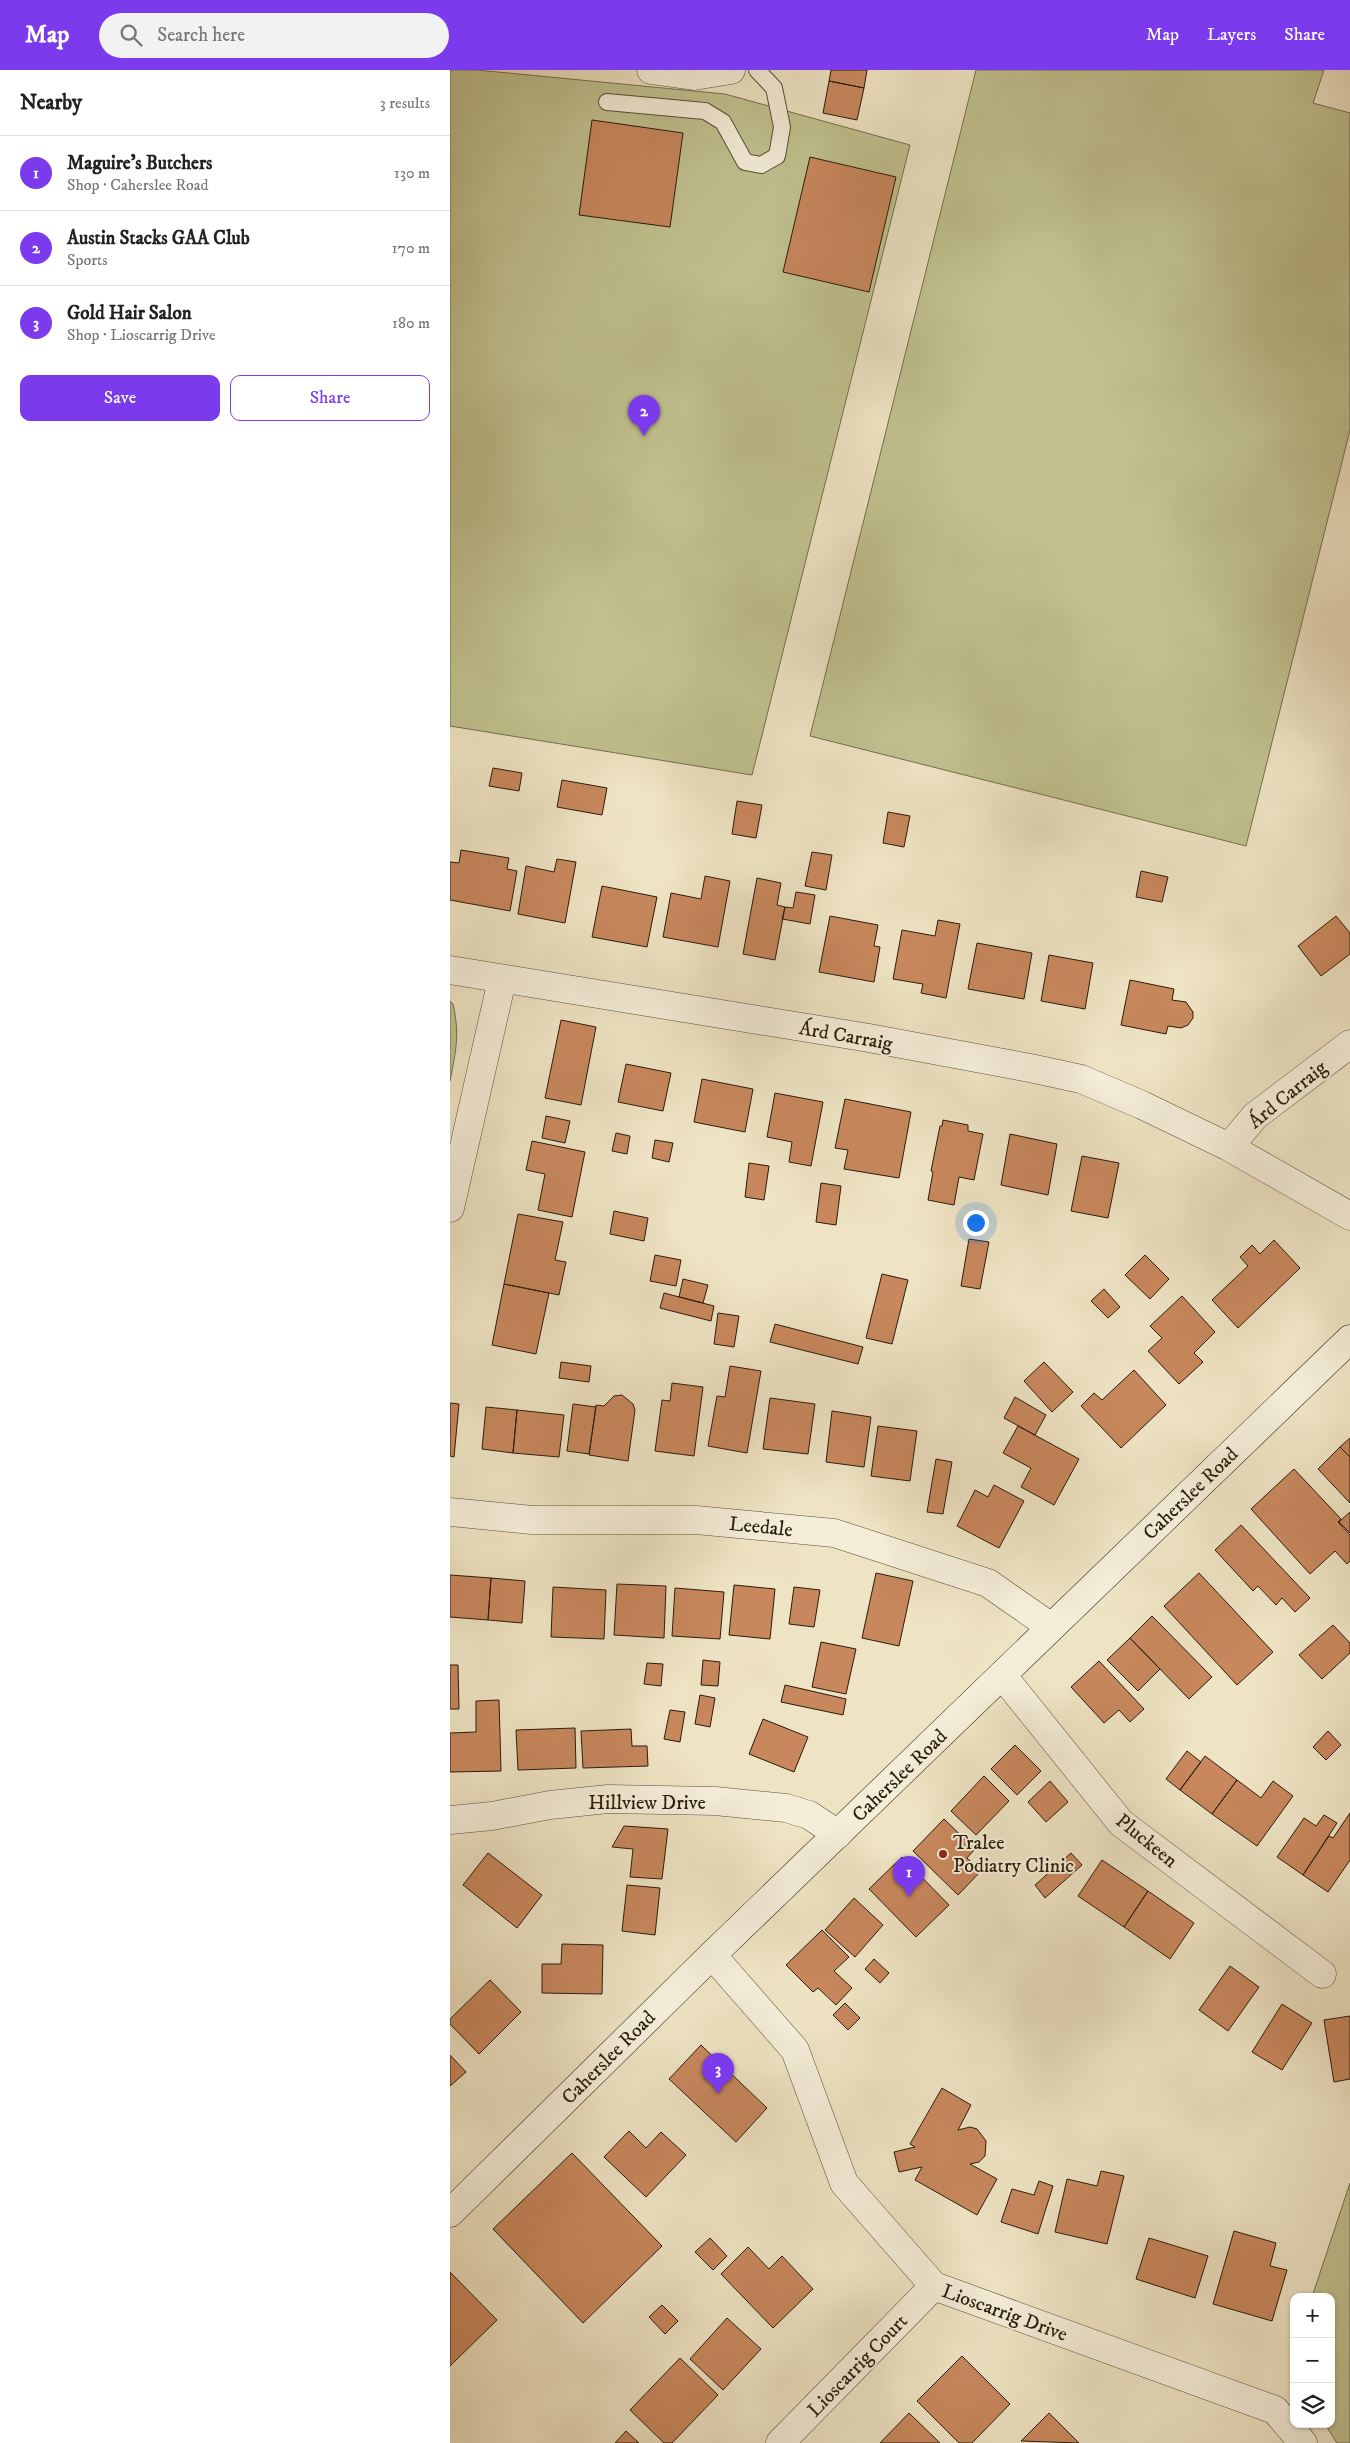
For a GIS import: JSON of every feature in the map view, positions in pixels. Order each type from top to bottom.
[{"type":"street","points":[[651,70],[694,76],[731,70]]},
{"type":"street","name":"Árd Carraig","points":[[450,970],[502,980],[869,1038],[1030,1068],[1080,1080],[1142,1105],[1229,1147],[1350,1216]]},
{"type":"street","points":[[450,1208],[502,980]]},
{"type":"street","name":"Árd Carraig","points":[[1229,1147],[1255,1116],[1350,1044]]},
{"type":"street","name":"Caherslee Road","points":[[450,2213],[712,1955],[1350,1339]]},
{"type":"street","name":"Leedale","points":[[450,1512],[532,1520],[696,1520],[834,1533],[988,1583],[1051,1628]]},
{"type":"street","name":"Pluckeen","points":[[1002,1675],[1121,1823],[1322,1974]]},
{"type":"street","name":"Hillview Drive","points":[[450,1820],[492,1816],[550,1805],[608,1800],[715,1801],[786,1808],[810,1815],[838,1834]]},
{"type":"street","name":"Lioscarrig Drive","points":[[712,1955],[795,2050],[844,2183],[934,2286],[1275,2410],[1303,2443]]},
{"type":"street","name":"Lioscarrig Court","points":[[780,2443],[934,2286]]},
{"type":"lane","points":[[607,102],[705,112],[723,122],[745,162],[761,165],[777,156],[782,127],[774,88],[757,70]]},
{"type":"green space","points":[[450,70],[477,70],[725,94],[910,145],[752,775],[450,726]]},
{"type":"green space","points":[[976,70],[1324,70],[1313,103],[1350,113],[1350,430],[1246,846],[810,736]]},
{"type":"green space","points":[[450,1001],[453,1004],[457,1034],[450,1081]]},
{"type":"green space","points":[[1350,2183],[1350,2443],[1337,2443],[1328,2428],[1335,2428],[1335,2293],[1313,2293]]},
{"type":"building","points":[[831,70],[867,70],[864,88],[829,81]]},
{"type":"building","points":[[829,81],[864,88],[857,120],[823,113]]},
{"type":"building","points":[[592,120],[683,133],[670,227],[579,215]]},
{"type":"building","points":[[810,157],[896,177],[869,292],[783,272]]},
{"type":"building","points":[[493,768],[522,773],[519,791],[489,786]]},
{"type":"building","points":[[562,780],[607,788],[602,815],[557,807]]},
{"type":"building","points":[[737,801],[762,805],[756,838],[732,834]]},
{"type":"building","points":[[888,812],[910,816],[904,847],[883,843]]},
{"type":"building","points":[[461,850],[509,858],[507,869],[517,871],[510,911],[450,900],[450,862],[459,863]]},
{"type":"building","points":[[812,852],[832,855],[826,890],[805,886]]},
{"type":"building","points":[[557,859],[576,862],[565,923],[518,914],[526,866],[554,872]]},
{"type":"building","points":[[1141,871],[1168,877],[1162,902],[1136,897]]},
{"type":"building","points":[[705,876],[730,881],[718,947],[663,937],[671,893],[701,899]]},
{"type":"building","points":[[757,878],[781,883],[777,905],[785,907],[775,960],[743,954]]},
{"type":"building","points":[[602,886],[657,897],[647,947],[592,937]]},
{"type":"building","points":[[796,892],[815,895],[810,924],[782,919],[785,907],[793,908]]},
{"type":"building","points":[[830,916],[878,925],[874,946],[880,947],[874,982],[819,972]]},
{"type":"building","points":[[1336,916],[1350,933],[1350,954],[1321,976],[1298,946]]},
{"type":"building","points":[[938,920],[960,924],[946,998],[921,993],[923,984],[893,979],[902,930],[935,936]]},
{"type":"building","points":[[977,943],[1032,953],[1024,999],[968,989]]},
{"type":"building","points":[[1049,955],[1093,963],[1085,1009],[1041,1001]]},
{"type":"building","points":[[1130,980],[1174,989],[1172,1000],[1186,1002],[1193,1012],[1193,1018],[1188,1025],[1181,1028],[1168,1026],[1166,1034],[1121,1025]]},
{"type":"building","points":[[561,1020],[596,1027],[581,1105],[545,1098]]},
{"type":"building","points":[[626,1064],[671,1073],[663,1111],[618,1102]]},
{"type":"building","points":[[702,1079],[753,1089],[745,1132],[694,1122]]},
{"type":"building","points":[[775,1093],[823,1102],[811,1166],[789,1162],[792,1142],[767,1137]]},
{"type":"building","points":[[845,1099],[911,1112],[899,1178],[844,1169],[848,1150],[835,1148]]},
{"type":"building","points":[[546,1116],[570,1121],[565,1143],[542,1138]]},
{"type":"building","points":[[943,1120],[968,1125],[968,1131],[983,1134],[974,1180],[959,1177],[954,1205],[928,1200],[933,1172],[931,1171],[940,1126],[942,1126]]},
{"type":"building","points":[[616,1133],[630,1136],[627,1154],[612,1151]]},
{"type":"building","points":[[1010,1134],[1057,1144],[1048,1195],[1001,1185]]},
{"type":"building","points":[[655,1140],[673,1143],[669,1162],[652,1158]]},
{"type":"building","points":[[532,1141],[585,1152],[572,1217],[538,1210],[545,1174],[526,1170]]},
{"type":"building","points":[[1082,1156],[1119,1163],[1108,1218],[1071,1211]]},
{"type":"building","points":[[749,1163],[769,1166],[764,1200],[745,1197]]},
{"type":"building","points":[[821,1183],[841,1186],[836,1225],[816,1222]]},
{"type":"building","points":[[614,1211],[648,1218],[644,1241],[610,1234]]},
{"type":"building","points":[[518,1214],[563,1222],[555,1260],[566,1262],[559,1295],[504,1284]]},
{"type":"building","points":[[969,1239],[989,1242],[980,1289],[961,1286]]},
{"type":"building","points":[[1274,1240],[1300,1268],[1238,1328],[1212,1300],[1248,1266],[1240,1257],[1252,1245],[1260,1254]]},
{"type":"building","points":[[655,1255],[681,1260],[676,1286],[650,1281]]},
{"type":"building","points":[[1145,1255],[1169,1279],[1150,1299],[1125,1275]]},
{"type":"building","points":[[882,1274],[908,1280],[892,1344],[866,1338]]},
{"type":"building","points":[[683,1279],[708,1285],[703,1303],[679,1297]]},
{"type":"building","points":[[504,1284],[549,1293],[536,1354],[492,1345]]},
{"type":"building","points":[[1104,1289],[1120,1307],[1108,1318],[1091,1301]]},
{"type":"building","points":[[664,1293],[714,1306],[711,1321],[660,1308]]},
{"type":"building","points":[[1182,1296],[1215,1332],[1194,1353],[1203,1362],[1179,1384],[1148,1351],[1162,1338],[1150,1326]]},
{"type":"building","points":[[718,1313],[739,1316],[734,1347],[714,1344]]},
{"type":"building","points":[[775,1324],[863,1347],[858,1364],[770,1342]]},
{"type":"building","points":[[561,1362],[591,1366],[589,1382],[559,1378]]},
{"type":"building","points":[[1044,1362],[1073,1392],[1052,1412],[1024,1381]]},
{"type":"building","points":[[730,1366],[761,1371],[747,1453],[708,1446],[717,1396],[725,1397]]},
{"type":"building","points":[[1134,1370],[1166,1405],[1121,1448],[1081,1406],[1094,1393],[1102,1400]]},
{"type":"building","points":[[672,1383],[703,1387],[694,1456],[655,1451],[662,1400],[670,1401]]},
{"type":"building","points":[[622,1395],[633,1404],[635,1410],[628,1461],[589,1455],[596,1405],[604,1406],[614,1396]]},
{"type":"building","points":[[1015,1397],[1046,1415],[1035,1435],[1004,1418]]},
{"type":"building","points":[[770,1398],[815,1404],[808,1454],[763,1449]]},
{"type":"building","points":[[450,1403],[459,1404],[454,1457],[450,1456]]},
{"type":"building","points":[[573,1404],[596,1407],[589,1454],[567,1451]]},
{"type":"building","points":[[486,1407],[517,1410],[513,1453],[482,1449]]},
{"type":"building","points":[[517,1410],[564,1415],[559,1457],[513,1453]]},
{"type":"building","points":[[832,1411],[871,1417],[864,1467],[826,1462]]},
{"type":"building","points":[[878,1426],[917,1431],[910,1481],[871,1476]]},
{"type":"building","points":[[1018,1426],[1079,1459],[1054,1505],[1021,1487],[1031,1468],[1003,1453]]},
{"type":"building","points":[[1350,1438],[1350,1457],[1340,1447]]},
{"type":"building","points":[[1340,1447],[1350,1457],[1350,1503],[1318,1469]]},
{"type":"building","points":[[936,1459],[952,1462],[943,1514],[927,1512]]},
{"type":"building","points":[[1294,1469],[1341,1519],[1338,1522],[1350,1535],[1350,1561],[1347,1564],[1335,1551],[1310,1574],[1251,1509]]},
{"type":"building","points":[[994,1485],[1024,1501],[999,1548],[957,1526],[975,1490],[988,1497]]},
{"type":"building","points":[[1350,1512],[1350,1533],[1339,1522]]},
{"type":"building","points":[[1241,1525],[1310,1598],[1295,1612],[1282,1598],[1276,1605],[1258,1586],[1253,1591],[1215,1550]]},
{"type":"building","points":[[876,1573],[913,1581],[899,1646],[862,1638]]},
{"type":"building","points":[[1199,1573],[1273,1652],[1237,1685],[1164,1606]]},
{"type":"building","points":[[450,1575],[491,1578],[488,1620],[450,1617]]},
{"type":"building","points":[[491,1578],[525,1581],[522,1623],[488,1620]]},
{"type":"building","points":[[617,1584],[666,1586],[664,1638],[614,1635]]},
{"type":"building","points":[[734,1585],[775,1589],[770,1639],[729,1635]]},
{"type":"building","points":[[553,1587],[606,1590],[604,1639],[551,1637]]},
{"type":"building","points":[[794,1587],[820,1590],[814,1627],[789,1624]]},
{"type":"building","points":[[675,1588],[724,1592],[720,1639],[672,1636]]},
{"type":"building","points":[[1152,1616],[1212,1677],[1189,1699],[1130,1638]]},
{"type":"building","points":[[1333,1625],[1350,1643],[1350,1653],[1322,1679],[1299,1655]]},
{"type":"building","points":[[1130,1638],[1160,1669],[1138,1691],[1107,1660]]},
{"type":"building","points":[[821,1642],[856,1649],[846,1694],[812,1687]]},
{"type":"building","points":[[703,1660],[720,1662],[718,1686],[701,1685]]},
{"type":"building","points":[[1099,1661],[1144,1709],[1130,1722],[1119,1710],[1104,1723],[1071,1687]]},
{"type":"building","points":[[647,1663],[663,1664],[661,1686],[644,1684]]},
{"type":"building","points":[[450,1665],[458,1665],[459,1709],[450,1709]]},
{"type":"building","points":[[785,1685],[846,1699],[843,1715],[781,1702]]},
{"type":"building","points":[[700,1695],[715,1698],[710,1727],[695,1724]]},
{"type":"building","points":[[499,1700],[501,1771],[450,1772],[450,1733],[476,1732],[476,1701]]},
{"type":"building","points":[[670,1710],[685,1712],[680,1742],[664,1739]]},
{"type":"building","points":[[763,1719],[808,1737],[794,1772],[749,1754]]},
{"type":"building","points":[[575,1728],[576,1768],[518,1770],[516,1730]]},
{"type":"building","points":[[631,1729],[632,1746],[647,1746],[648,1766],[583,1768],[581,1731]]},
{"type":"building","points":[[1328,1731],[1341,1745],[1326,1760],[1313,1747]]},
{"type":"building","points":[[1015,1745],[1041,1771],[1017,1795],[991,1769]]},
{"type":"building","points":[[1187,1751],[1201,1762],[1180,1790],[1166,1779]]},
{"type":"building","points":[[1205,1756],[1237,1780],[1212,1814],[1180,1790]]},
{"type":"building","points":[[984,1776],[1009,1801],[976,1835],[951,1811]]},
{"type":"building","points":[[1237,1780],[1261,1798],[1273,1781],[1293,1796],[1257,1846],[1212,1814]]},
{"type":"building","points":[[1050,1781],[1068,1802],[1046,1822],[1028,1802]]},
{"type":"building","points":[[1350,1813],[1350,1860],[1328,1892],[1303,1875],[1329,1836],[1333,1838]]},
{"type":"building","points":[[1324,1815],[1337,1823],[1303,1875],[1277,1857],[1304,1818],[1316,1826]]},
{"type":"building","name":"Tralee Podiatry Clinic","points":[[944,1819],[975,1849],[967,1858],[981,1871],[958,1895],[913,1851]]},
{"type":"building","points":[[624,1826],[668,1829],[662,1879],[630,1877],[633,1849],[612,1847]]},
{"type":"building","points":[[488,1853],[542,1895],[517,1928],[463,1885]]},
{"type":"building","points":[[1071,1853],[1082,1865],[1045,1898],[1035,1885]]},
{"type":"building","points":[[902,1857],[949,1905],[916,1937],[869,1889]]},
{"type":"building","points":[[1102,1860],[1148,1891],[1124,1927],[1078,1896]]},
{"type":"building","points":[[627,1885],[660,1888],[655,1935],[622,1931]]},
{"type":"building","points":[[1148,1891],[1194,1923],[1170,1959],[1124,1927]]},
{"type":"building","points":[[854,1898],[883,1925],[855,1957],[825,1930]]},
{"type":"building","points":[[822,1930],[849,1957],[834,1971],[852,1988],[836,2005],[818,1988],[813,1992],[786,1965]]},
{"type":"building","points":[[562,1944],[603,1945],[602,1994],[542,1993],[542,1964],[561,1964]]},
{"type":"building","points":[[874,1959],[889,1973],[880,1983],[865,1969]]},
{"type":"building","points":[[1230,1966],[1259,1987],[1228,2031],[1199,2010]]},
{"type":"building","points":[[490,1980],[521,2012],[479,2054],[450,2024],[450,2019]]},
{"type":"building","points":[[845,2003],[860,2018],[848,2030],[833,2015]]},
{"type":"building","points":[[1282,2004],[1312,2023],[1282,2070],[1252,2052]]},
{"type":"building","points":[[1350,2016],[1350,2079],[1334,2082],[1324,2020]]},
{"type":"building","points":[[701,2045],[767,2108],[736,2142],[669,2079]]},
{"type":"building","points":[[450,2055],[466,2072],[450,2086]]},
{"type":"building","points":[[942,2088],[971,2105],[958,2130],[970,2127],[977,2129],[986,2141],[985,2156],[979,2162],[970,2164],[997,2179],[977,2215],[915,2180],[922,2167],[899,2172],[894,2152],[915,2147],[910,2144]]},
{"type":"building","points":[[629,2131],[646,2148],[661,2132],[686,2155],[646,2197],[604,2157]]},
{"type":"building","points":[[572,2153],[662,2246],[583,2323],[493,2229]]},
{"type":"building","points":[[1101,2171],[1124,2176],[1107,2244],[1055,2232],[1067,2179],[1097,2186]]},
{"type":"building","points":[[1039,2181],[1053,2186],[1038,2234],[1001,2222],[1012,2189],[1034,2195]]},
{"type":"building","points":[[1234,2231],[1276,2243],[1270,2266],[1287,2270],[1272,2321],[1213,2304]]},
{"type":"building","points":[[710,2238],[727,2256],[713,2270],[695,2252]]},
{"type":"building","points":[[1149,2238],[1208,2256],[1195,2298],[1136,2279]]},
{"type":"building","points":[[748,2247],[769,2269],[782,2256],[813,2289],[773,2328],[721,2274]]},
{"type":"building","points":[[450,2272],[497,2320],[450,2366]]},
{"type":"building","points":[[662,2305],[678,2321],[665,2334],[649,2317]]},
{"type":"building","points":[[727,2318],[761,2349],[723,2390],[690,2359]]},
{"type":"building","points":[[962,2356],[1010,2404],[972,2443],[959,2443],[917,2401]]},
{"type":"building","points":[[680,2358],[718,2395],[672,2443],[664,2443],[630,2410]]},
{"type":"building","points":[[909,2413],[940,2443],[880,2443]]},
{"type":"building","points":[[1049,2413],[1079,2443],[1021,2441]]},
{"type":"building","points":[[626,2431],[639,2443],[615,2443]]},
{"type":"place","name":"Austin Stacks GAA Club","points":[[644,436]]},
{"type":"place","name":"Tralee Podiatry Clinic","points":[[943,1854]]},
{"type":"place","name":"Maguire’s Butchers","points":[[909,1897]]},
{"type":"place","name":"Gold Hair Salon","points":[[718,2094]]}]
